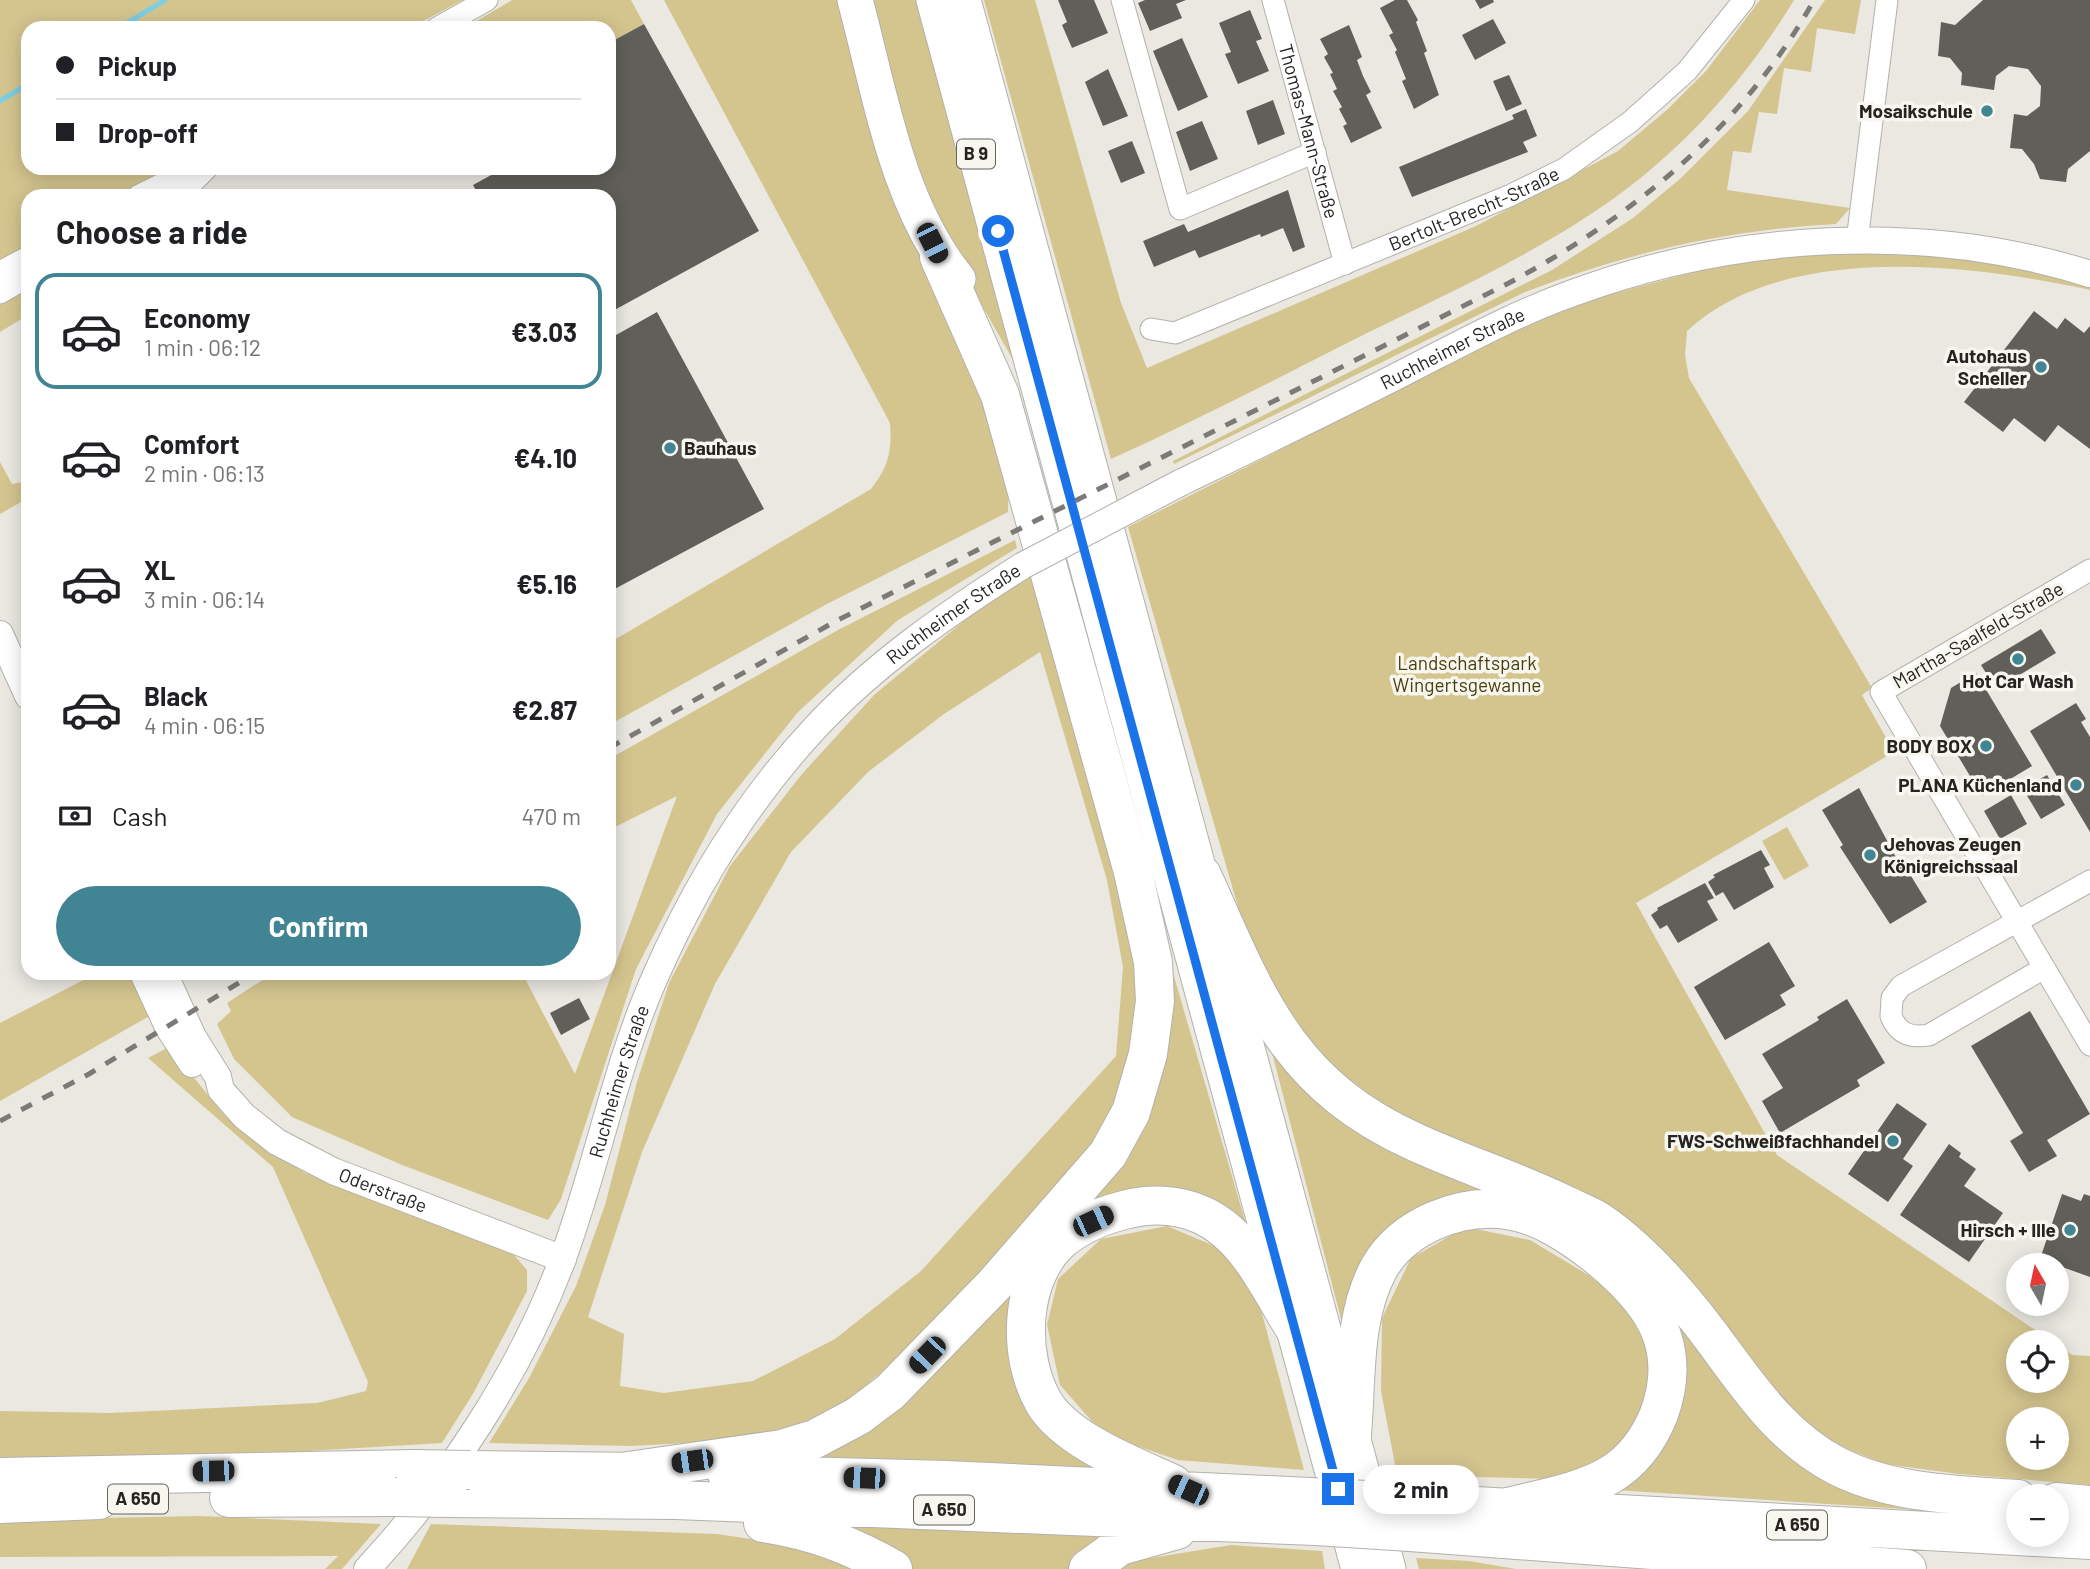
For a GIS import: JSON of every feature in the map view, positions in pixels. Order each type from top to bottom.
[{"type":"highway","name":"B 9","points":[[855,0],[902,169],[939,257],[957,278],[986,324],[1039,444],[1065,479]]},
{"type":"highway","name":"B 9","points":[[934,0],[1359,1569]]},
{"type":"highway","name":"B 9","points":[[963,0],[1388,1569]]},
{"type":"highway","points":[[621,1472],[782,1448],[815,1439],[858,1416],[890,1392],[995,1285],[1108,1154],[1131,1112],[1149,1054],[1154,1001],[1153,962],[1127,847],[1000,396],[939,257]]},
{"type":"highway","points":[[1202,875],[1250,980],[1289,1047],[1356,1111],[1415,1142],[1505,1177],[1600,1222],[1634,1252],[1697,1317],[1734,1370],[1775,1419],[1798,1442],[1838,1467],[1878,1481],[1926,1492],[2006,1498]]},
{"type":"highway","points":[[1188,1490],[1067,1428],[1044,1403],[1027,1347],[1026,1317],[1040,1269],[1057,1244],[1088,1223],[1139,1206],[1175,1206],[1203,1215],[1231,1234],[1250,1255],[1295,1329]]},
{"type":"highway","points":[[1352,1434],[1365,1298],[1381,1266],[1397,1245],[1436,1219],[1469,1211],[1506,1210],[1534,1217],[1559,1229],[1610,1266],[1643,1297],[1665,1349],[1668,1375],[1664,1400],[1641,1446],[1609,1475],[1588,1485],[1504,1508]]},
{"type":"highway","name":"A 650","points":[[459,1484],[621,1472],[1188,1490],[1313,1511],[1407,1517],[1531,1538],[1907,1569]]},
{"type":"highway","name":"A 650","points":[[0,1477],[459,1484],[676,1500],[1212,1520],[1313,1511]]},
{"type":"highway","name":"A 650","points":[[0,1504],[404,1483]]},
{"type":"highway","points":[[676,1500],[734,1518],[807,1530],[854,1547],[893,1569]]},
{"type":"highway","points":[[2069,1503],[2090,1505]]},
{"type":"highway","name":"A 650","points":[[1407,1517],[1504,1508],[2090,1540]]},
{"type":"highway","points":[[1088,1569],[1120,1546],[1212,1520]]},
{"type":"highway","points":[[1531,1538],[1592,1569]]},
{"type":"street","points":[[450,21],[487,0]]},
{"type":"street","points":[[1122,0],[1180,209],[1315,152]]},
{"type":"street","name":"Thomas-Mann-Straße","points":[[1273,0],[1345,264]]},
{"type":"street","name":"Bertolt-Brecht-Straße","points":[[1151,329],[1175,333],[1508,197],[1564,169],[1630,122],[1687,71],[1744,0]]},
{"type":"street","points":[[1857,241],[1887,0]]},
{"type":"street","points":[[152,189],[180,175]]},
{"type":"street","points":[[182,189],[200,175]]},
{"type":"street","name":"Ruchheimer Straße","points":[[367,1569],[396,1538],[481,1421],[538,1319],[563,1259],[637,1022],[674,934],[709,869],[763,792],[814,729],[929,628],[1022,566],[1180,483],[1504,322],[1570,294],[1637,271],[1704,256],[1772,246],[1857,241],[1959,246],[2048,261],[2090,274]]},
{"type":"street","points":[[0,272],[21,261]]},
{"type":"street","points":[[0,293],[21,281]]},
{"type":"street","name":"Martha-Saalfeld-Straße","points":[[2017,924],[1881,692],[2077,578]]},
{"type":"street","points":[[0,634],[21,680]]},
{"type":"street","points":[[2043,968],[1929,1035],[1917,1037],[1905,1034],[1894,1023],[1892,998],[1900,986],[1989,934],[2017,924],[2090,881]]},
{"type":"street","points":[[2017,924],[2090,1045]]},
{"type":"street","name":"Oderstraße","points":[[147,980],[178,1045],[209,1086],[221,1090],[262,1131],[303,1157],[563,1259]]},
{"type":"street","name":"Oderstraße","points":[[167,980],[193,1037],[218,1077],[221,1090]]},
{"type":"green space","points":[[0,0],[463,0],[423,21],[21,21],[21,175],[164,175],[141,189],[21,189],[21,254],[0,265]]},
{"type":"green space","points":[[512,0],[631,0],[644,24],[616,39],[616,21],[477,21]]},
{"type":"green space","points":[[664,0],[839,0],[1009,463],[1008,512],[825,605],[616,721],[616,639],[871,489],[888,458],[890,423]]},
{"type":"green space","points":[[868,0],[922,0],[1025,381],[954,256],[925,193]]},
{"type":"green space","points":[[984,0],[1035,0],[1121,303],[1147,368],[1476,226],[1618,151],[1668,109],[1706,71],[1760,0],[1794,0],[1757,56],[1714,108],[1666,157],[1584,219],[1462,287],[1111,459]]},
{"type":"green space","points":[[1825,0],[1861,0],[1855,34],[1817,28],[1811,72],[1784,68],[1777,114],[1759,112],[1751,153],[1733,151],[1727,190],[1850,208],[1836,224],[1716,238],[1638,255],[1561,279],[1523,293],[1174,464],[1173,461],[1552,270],[1633,218],[1681,178],[1748,111]]},
{"type":"green space","name":"Landschaftspark Wingertsgewanne","points":[[1864,252],[1978,262],[2090,284],[2090,290],[1990,273],[1936,268],[1880,267],[1826,272],[1774,283],[1727,302],[1687,331],[1685,355],[1689,378],[1872,688],[1862,695],[1894,752],[1636,903],[1777,1155],[2006,1310],[2006,1316],[2015,1316],[2035,1330],[2006,1330],[2006,1393],[2069,1393],[2069,1353],[2090,1356],[2090,1485],[1959,1474],[1885,1464],[1827,1441],[1420,1124],[1373,1100],[1327,1064],[1294,1029],[1243,924],[1128,527],[1514,331],[1589,300],[1709,268],[1774,258]]},
{"type":"green space","points":[[21,287],[21,319],[0,332],[0,300]]},
{"type":"green space","points":[[0,462],[12,484],[21,482],[21,502],[0,514]]},
{"type":"green space","points":[[1015,540],[1017,548],[898,620],[798,712],[717,814],[636,969],[561,1199],[548,1220],[402,1165],[292,1117],[234,1059],[217,1024],[231,1011],[227,1003],[262,980],[526,980],[575,1074],[609,980],[616,980],[616,962],[677,796],[616,826],[616,755],[838,630]]},
{"type":"green space","points":[[1041,572],[1136,933],[1141,1033],[1105,1131],[915,1344],[833,1413],[743,1440],[631,1446],[489,1443],[529,1378],[576,1286],[605,1205],[637,1082],[669,983],[730,866],[802,774],[875,694],[992,598]],"holes":[[[1040,652],[1107,880],[1123,967],[1116,1056],[921,1271],[835,1339],[753,1381],[664,1393],[620,1386],[624,1334],[588,1317],[642,1152],[715,984],[791,852],[868,772],[944,714]]]},
{"type":"green space","points":[[1787,827],[1809,866],[1784,880],[1762,841]]},
{"type":"green space","points":[[1162,935],[1250,1238],[1218,1211],[1083,1217],[1017,1334],[1116,1470],[804,1458],[1101,1182]]},
{"type":"green space","points":[[83,980],[136,980],[153,1014],[0,1101],[0,1023]]},
{"type":"green space","points":[[1268,1037],[1640,1273],[1754,1423],[1966,1513],[1615,1490],[1678,1351],[1554,1219],[1432,1213],[1347,1342]]},
{"type":"green space","points":[[169,1047],[225,1116],[305,1173],[514,1255],[527,1270],[527,1291],[474,1392],[442,1443],[243,1455],[0,1461],[0,1411],[110,1413],[317,1403],[366,1391],[368,1382],[273,1167],[148,1058]]},
{"type":"green space","points":[[1167,1226],[1224,1250],[1256,1291],[1304,1470],[1178,1460],[1104,1435],[1060,1385],[1047,1325],[1058,1279],[1101,1239]]},
{"type":"green space","points":[[1466,1227],[1530,1240],[1590,1276],[1625,1305],[1650,1354],[1646,1403],[1618,1449],[1558,1479],[1397,1475],[1381,1391],[1382,1318],[1411,1258]]},
{"type":"green space","points":[[200,1516],[381,1524],[342,1569],[325,1569],[338,1556],[0,1557],[0,1520]]},
{"type":"green space","points":[[431,1524],[717,1534],[812,1548],[853,1569],[407,1569]]},
{"type":"green space","points":[[813,1524],[1119,1536],[1078,1569],[906,1569]]},
{"type":"green space","points":[[1231,1545],[1322,1551],[1325,1569],[1122,1569],[1132,1561]]},
{"type":"green space","points":[[1416,1558],[1469,1561],[1516,1569],[1419,1569]]},
{"type":"building","points":[[1058,0],[1094,0],[1108,33],[1072,48],[1062,25],[1067,22]]},
{"type":"building","points":[[1145,0],[1186,0],[1176,4],[1182,18],[1150,31],[1138,3]]},
{"type":"building","points":[[1395,0],[1407,0],[1418,20],[1416,22],[1427,51],[1424,53],[1439,95],[1414,109],[1402,81],[1406,79],[1395,52],[1397,50],[1389,35],[1393,33],[1380,8]]},
{"type":"building","points":[[1475,0],[1493,0],[1494,2],[1480,9]]},
{"type":"building","points":[[1983,0],[2090,0],[2090,151],[2068,169],[2066,182],[2040,179],[2034,164],[2022,149],[2010,148],[2014,114],[2027,116],[2040,106],[2041,86],[2028,69],[2009,66],[1996,76],[1994,90],[1961,85],[1962,73],[1950,58],[1938,56],[1941,22],[1955,25]]},
{"type":"building","points":[[1250,10],[1262,39],[1256,41],[1269,71],[1238,84],[1225,54],[1231,52],[1219,23]]},
{"type":"building","points":[[1493,19],[1506,43],[1475,60],[1462,35]]},
{"type":"building","points":[[644,24],[759,231],[616,309],[616,189],[475,189],[473,185],[491,175],[616,175],[616,39]]},
{"type":"building","points":[[1349,25],[1362,57],[1357,60],[1371,92],[1366,95],[1382,128],[1351,143],[1343,126],[1347,124],[1339,109],[1342,107],[1333,91],[1337,89],[1330,74],[1333,73],[1324,57],[1328,54],[1320,39]]},
{"type":"building","points":[[1182,38],[1208,97],[1178,111],[1153,51]]},
{"type":"building","points":[[1108,69],[1128,116],[1103,126],[1085,82]]},
{"type":"building","points":[[1509,75],[1522,104],[1506,111],[1493,81]]},
{"type":"building","points":[[1273,100],[1285,134],[1258,145],[1246,111]]},
{"type":"building","points":[[1526,109],[1537,136],[1523,142],[1528,152],[1412,197],[1399,167],[1514,119],[1512,115]]},
{"type":"building","points":[[1202,121],[1218,159],[1190,171],[1176,132]]},
{"type":"building","points":[[1132,141],[1145,173],[1121,183],[1108,151]]},
{"type":"building","points":[[1288,190],[1305,247],[1293,252],[1283,228],[1199,258],[1195,250],[1154,267],[1143,241],[1184,224],[1188,232]]},
{"type":"building","name":"Autohaus Scheller","points":[[2034,311],[2057,329],[2065,318],[2084,333],[2090,326],[2090,449],[2058,425],[2045,442],[2014,418],[2003,432],[1964,402]]},
{"type":"building","name":"Bauhaus","points":[[657,312],[764,509],[616,588],[616,335]]},
{"type":"building","name":"Hot Car Wash","points":[[2041,629],[2056,653],[1996,689],[1981,665]]},
{"type":"building","name":"BODY BOX","points":[[1976,673],[2032,766],[1982,796],[1940,726],[1951,688]]},
{"type":"building","name":"PLANA Küchenland","points":[[2076,703],[2086,719],[2081,722],[2090,737],[2090,832],[2030,731]]},
{"type":"building","points":[[2047,775],[2065,805],[2041,819],[2023,789]]},
{"type":"building","name":"Jehovas Zeugen Königreichssaal","points":[[1859,788],[1900,865],[1903,863],[1927,902],[1890,924],[1840,847],[1843,845],[1822,810]]},
{"type":"building","points":[[2011,795],[2027,824],[2000,839],[1984,811]]},
{"type":"building","points":[[1761,850],[1770,865],[1764,868],[1774,887],[1734,910],[1723,892],[1716,896],[1708,882],[1715,877],[1713,875]]},
{"type":"building","points":[[1705,883],[1714,898],[1707,901],[1718,920],[1678,943],[1667,925],[1660,929],[1651,915],[1657,908]]},
{"type":"building","points":[[1769,942],[1795,986],[1780,995],[1786,1005],[1725,1040],[1694,987]]},
{"type":"building","points":[[579,998],[590,1019],[561,1035],[550,1013]]},
{"type":"building","points":[[1847,999],[1885,1063],[1857,1080],[1860,1086],[1780,1133],[1762,1101],[1783,1088],[1762,1054],[1819,1020],[1817,1017]]},
{"type":"building","points":[[2030,1011],[2090,1114],[2047,1140],[2057,1156],[2029,1172],[2010,1141],[2023,1133],[1971,1046]]},
{"type":"building","name":"FWS-Schweißfachhandel","points":[[1897,1103],[1927,1124],[1903,1159],[1913,1166],[1888,1202],[1848,1174]]},
{"type":"building","points":[[1949,1144],[1961,1153],[1959,1157],[1976,1169],[1964,1186],[2003,1213],[1969,1262],[1900,1215]]},
{"type":"building","name":"Hirsch + Ille","points":[[2062,1194],[2081,1201],[2084,1194],[2090,1196],[2090,1277],[2069,1269],[2069,1253],[2042,1253]]},
{"type":"waterway","points":[[130,21],[165,0]]},
{"type":"waterway","points":[[0,101],[21,88]]},
{"type":"railway","points":[[616,744],[836,621],[1507,284],[1553,258],[1641,198],[1719,128],[1786,46],[1814,0]]},
{"type":"railway","points":[[0,1121],[89,1074],[243,980]]},
{"type":"place","name":"Mosaikschule","points":[[1987,111]]},
{"type":"place","name":"Autohaus Scheller","points":[[2041,367]]},
{"type":"place","name":"Bauhaus","points":[[670,448]]},
{"type":"place","name":"Hot Car Wash","points":[[2018,659]]},
{"type":"place","name":"BODY BOX","points":[[1986,746]]},
{"type":"place","name":"PLANA Küchenland","points":[[2076,785]]},
{"type":"place","name":"Jehovas Zeugen Königreichssaal","points":[[1870,855]]},
{"type":"place","name":"FWS-Schweißfachhandel","points":[[1893,1141]]},
{"type":"place","name":"Hirsch + Ille","points":[[2070,1230]]},
{"type":"route","points":[[998,231],[1338,1489]]}]
